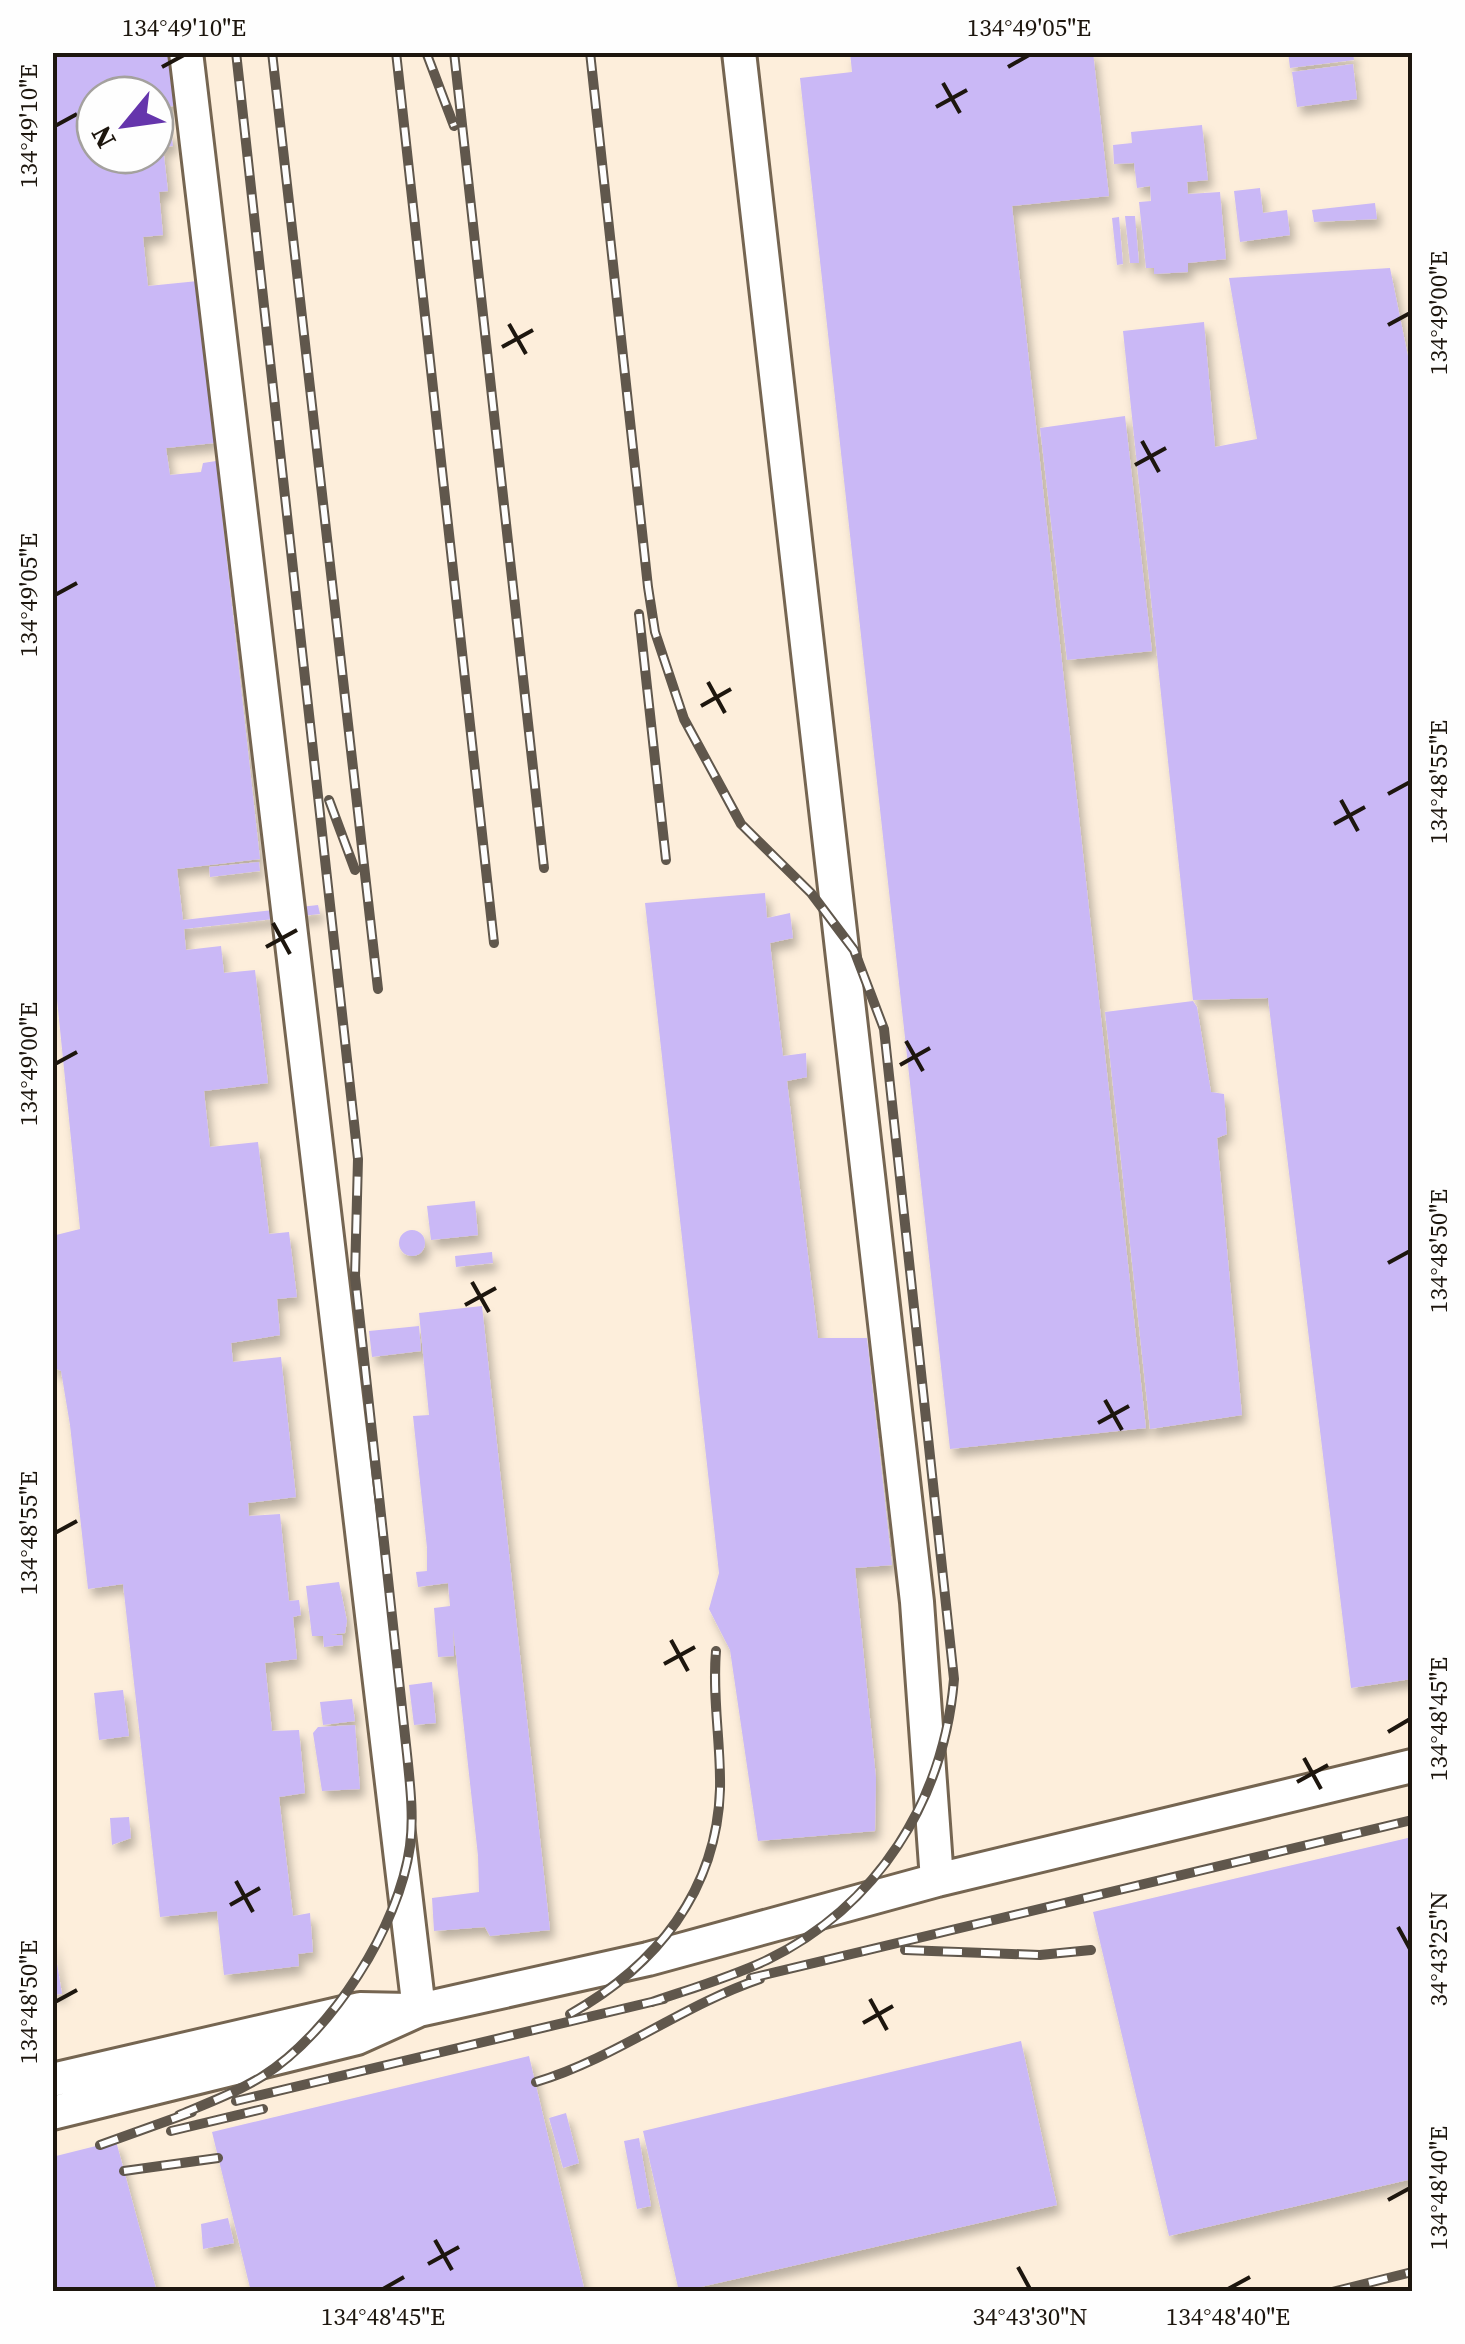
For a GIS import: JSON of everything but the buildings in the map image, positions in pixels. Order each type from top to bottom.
[{"type":"lane","points":[[186,52],[419,2010]]},
{"type":"lane","points":[[738,52],[917,1602],[937,1880]]},
{"type":"lane","points":[[52,2113],[357,2038],[419,2010],[648,1959],[937,1880],[1412,1766]]},
{"type":"lane","points":[[52,2080],[360,2009],[419,2010]]},
{"type":"railway","points":[[179,2115],[263,2076],[289,2057],[337,2005],[377,1943],[392,1910],[403,1877],[412,1823],[355,1276],[358,1159],[236,52]]},
{"type":"railway","points":[[272,52],[378,989]]},
{"type":"railway","points":[[396,52],[494,943]]},
{"type":"railway","points":[[426,52],[454,126]]},
{"type":"railway","points":[[454,52],[544,868]]},
{"type":"railway","points":[[590,52],[655,632],[684,719],[741,824],[811,893],[854,950],[884,1029],[954,1679],[948,1724],[920,1807],[872,1879],[842,1910],[767,1960],[652,2002]]},
{"type":"railway","points":[[639,614],[666,860]]},
{"type":"railway","points":[[329,800],[355,870]]},
{"type":"railway","points":[[570,2014],[601,1995],[654,1949],[694,1892],[707,1860],[720,1789],[716,1651]]},
{"type":"railway","points":[[751,1978],[1412,1820]]},
{"type":"railway","points":[[905,1950],[1040,1955],[1091,1950]]},
{"type":"railway","points":[[536,2082],[594,2060],[703,2003],[760,1979]]},
{"type":"railway","points":[[236,2101],[664,1999]]},
{"type":"railway","points":[[171,2131],[263,2109]]},
{"type":"railway","points":[[100,2145],[192,2112]]},
{"type":"railway","points":[[124,2171],[218,2158]]},
{"type":"railway","points":[[1332,2292],[1412,2272]]}]
